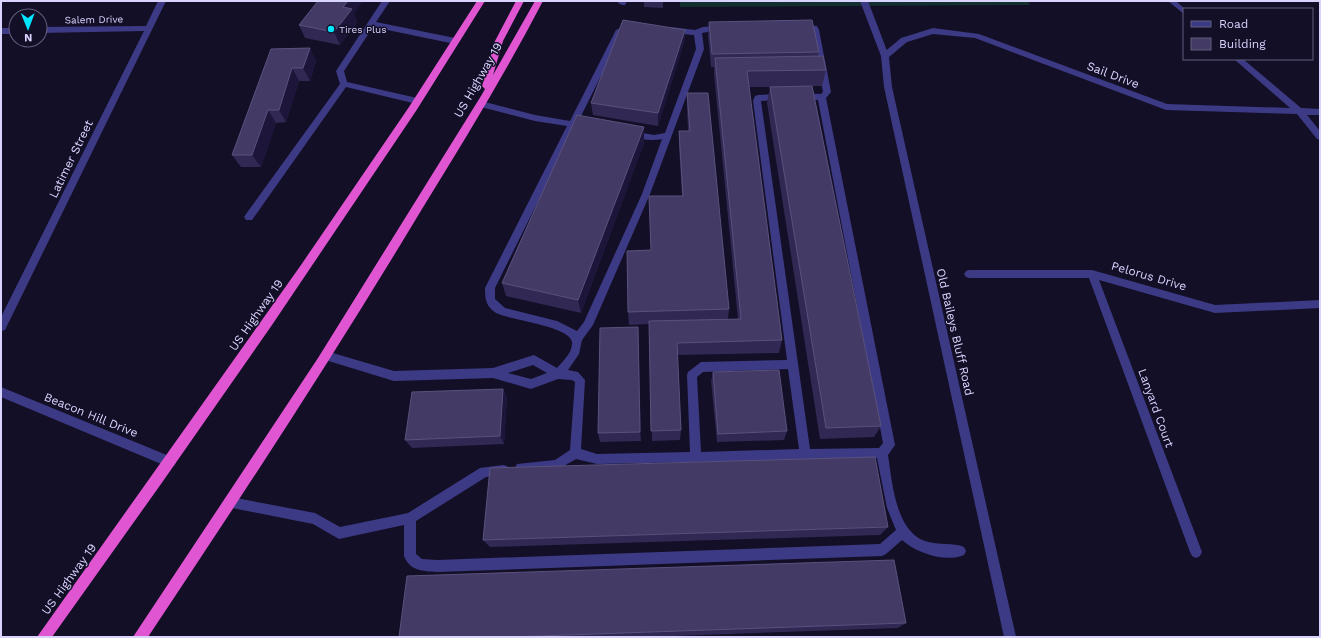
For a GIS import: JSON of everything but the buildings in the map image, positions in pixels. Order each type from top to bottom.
[{"type":"highway","name":"US Highway 19","points":[[44,637],[170,462],[306,267],[417,101],[481,1]]},
{"type":"highway","points":[[481,104],[499,42],[520,1]]},
{"type":"highway","name":"US Highway 19","points":[[140,637],[231,503],[378,274],[481,104],[539,1]]},
{"type":"street","name":"Latimer Street","points":[[1,327],[162,1]]},
{"type":"street","points":[[344,84],[340,71],[386,1]]},
{"type":"street","name":"Old Baileys Bluff Road","points":[[864,1],[884,56],[888,87],[1010,637]]},
{"type":"street","points":[[1172,1],[1183,11]]},
{"type":"street","points":[[371,24],[455,41]]},
{"type":"street","points":[[577,339],[575,334],[564,327],[503,312],[493,305],[490,300],[490,288],[574,124],[620,30],[631,26],[638,26]]},
{"type":"street","points":[[661,29],[696,33],[710,27],[733,27]]},
{"type":"street","points":[[795,27],[810,27],[814,28],[815,30],[827,92],[822,98]]},
{"type":"street","name":"Salem Drive","points":[[48,30],[148,28]]},
{"type":"street","name":"Sail Drive","points":[[884,56],[904,40],[933,31],[976,36],[1166,107],[1320,112]]},
{"type":"street","points":[[558,374],[574,353],[577,339],[588,325],[646,194],[700,49],[699,35],[696,33]]},
{"type":"street","points":[[1239,60],[1300,112],[1320,137]]},
{"type":"street","points":[[344,84],[417,101]]},
{"type":"street","points":[[249,217],[344,84]]},
{"type":"street","points":[[805,454],[757,102],[758,98],[817,96],[822,98]]},
{"type":"street","points":[[231,503],[315,519],[338,533],[410,518],[484,472],[557,464],[575,453],[597,459],[882,453],[889,445],[822,98]]},
{"type":"street","points":[[481,104],[535,118],[596,128]]},
{"type":"street","points":[[625,133],[654,138],[668,135]]},
{"type":"street","name":"Pelorus Drive","points":[[969,274],[1092,274],[1215,309],[1320,304]]},
{"type":"street","name":"Lanyard Court","points":[[1092,274],[1196,552]]},
{"type":"street","points":[[326,356],[394,376],[493,373],[534,360],[558,374]]},
{"type":"street","points":[[696,457],[692,375],[701,367],[793,364]]},
{"type":"street","points":[[493,373],[531,384],[558,374],[574,375],[580,380],[575,453]]},
{"type":"street","name":"Beacon Hill Drive","points":[[1,392],[170,462]]},
{"type":"street","points":[[882,453],[895,519],[902,532],[918,545],[934,551],[960,551]]},
{"type":"street","points":[[410,518],[410,556],[419,565],[437,566],[882,550],[902,532]]},
{"type":"green space","points":[[680,1],[1028,1],[1030,5],[680,7]]},
{"type":"place","name":"Tires Plus","points":[[331,29]]}]
